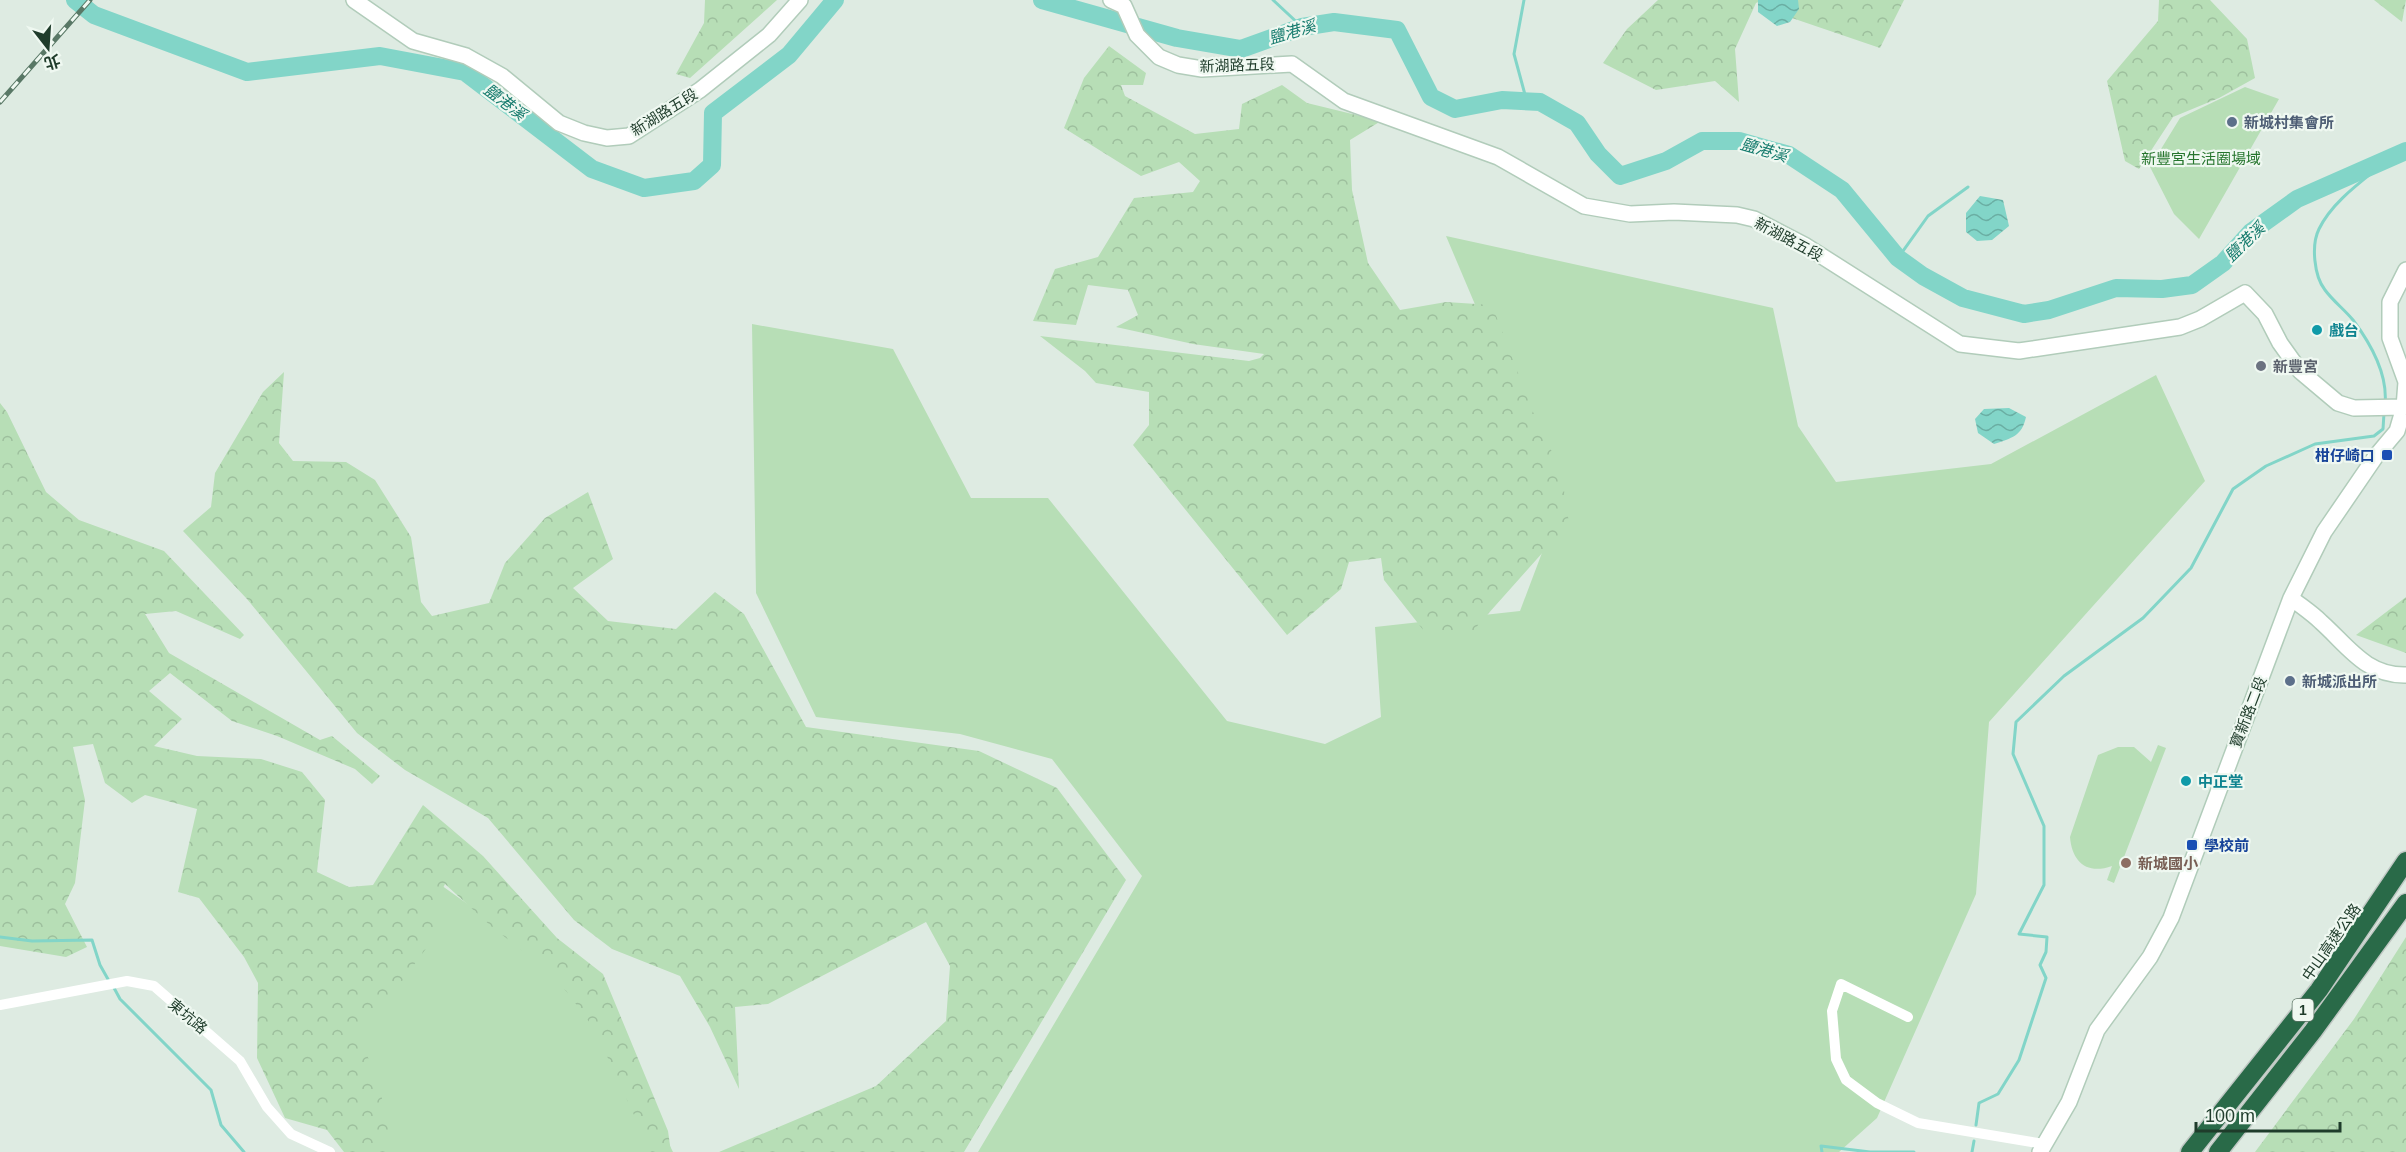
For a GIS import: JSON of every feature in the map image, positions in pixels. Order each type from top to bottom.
[{"type":"highway","name":"中山高速公路","points":[[2190,1152],[2319,990],[2406,861]]},
{"type":"highway","name":"1","points":[[2218,1152],[2313,1031],[2406,903]]},
{"type":"street","name":"新湖路五段","points":[[354,0],[413,41],[466,56],[502,76],[559,123],[584,133],[607,138],[629,136],[700,90],[769,35],[800,0]]},
{"type":"street","name":"新湖路五段","points":[[1111,0],[1124,6],[1137,35],[1159,57],[1178,65],[1202,69],[1292,64],[1344,101],[1498,157],[1584,206],[1630,214],[1674,212],[1737,215],[1754,219],[1806,246],[1960,344],[2019,351],[2180,327],[2200,319],[2245,293],[2265,314],[2280,343],[2300,371],[2338,404],[2354,408],[2404,407]]},
{"type":"street","name":"寶新路二段","points":[[2042,1148],[2069,1102],[2097,1030],[2150,957],[2171,918],[2291,598],[2324,532],[2376,456],[2397,431],[2404,407],[2406,382],[2390,338],[2390,302],[2406,270]]},
{"type":"street","points":[[2291,598],[2320,621],[2361,661],[2380,672],[2406,675]]},
{"type":"street","name":"東坑路","points":[[0,1005],[127,981],[154,986],[240,1061],[267,1107],[291,1134],[330,1152]]},
{"type":"street","points":[[1908,1017],[1841,984],[1832,1011],[1836,1059],[1846,1080],[1877,1103],[1917,1123],[2042,1148]]},
{"type":"green space","points":[[705,0],[777,0],[690,78],[676,74],[704,23]]},
{"type":"green space","points":[[1658,0],[1763,0],[1756,3],[1735,49],[1739,102],[1715,81],[1656,90],[1603,63],[1627,29]]},
{"type":"green space","points":[[1784,0],[1904,0],[1880,48],[1792,18]]},
{"type":"green space","points":[[2159,0],[2210,0],[2247,39],[2255,78],[2219,98],[2173,117],[2139,169],[2125,161],[2107,81],[2158,21]]},
{"type":"green space","points":[[2374,0],[2406,0],[2402,22]]},
{"type":"green space","points":[[1109,46],[1146,73],[1143,85],[1121,85],[1125,96],[1195,134],[1239,129],[1242,104],[1282,85],[1307,103],[1381,121],[1350,140],[1352,190],[1368,263],[1400,310],[1446,302],[1492,305],[1533,412],[1561,471],[1569,523],[1471,633],[1424,631],[1384,580],[1381,558],[1349,562],[1341,589],[1287,635],[1133,445],[1149,425],[1149,392],[1096,383],[1085,371],[1040,336],[1249,361],[1260,358],[1264,354],[1193,344],[1116,327],[1138,315],[1128,290],[1088,285],[1076,325],[1033,321],[1055,269],[1098,257],[1134,198],[1193,192],[1200,181],[1179,162],[1141,176],[1064,128],[1084,78]]},
{"type":"green space","name":"新豐宮生活圈場域","points":[[2245,87],[2279,99],[2199,239],[2174,214],[2150,167],[2180,118]]},
{"type":"green space","points":[[1446,236],[1773,308],[1798,426],[1836,482],[1991,464],[2156,375],[2205,481],[1989,722],[1976,894],[1877,1118],[1839,1152],[978,1152],[1142,876],[1052,759],[960,734],[816,717],[756,593],[752,324],[893,349],[971,498],[1048,498],[1227,721],[1325,744],[1381,717],[1375,627],[1520,611],[1560,505]]},
{"type":"green space","points":[[284,372],[279,443],[293,461],[346,462],[375,480],[411,537],[421,602],[432,616],[489,603],[505,563],[545,518],[588,492],[613,559],[573,588],[608,621],[676,629],[715,592],[744,614],[806,727],[979,751],[1057,788],[1126,880],[964,1152],[719,1152],[876,1086],[946,1021],[950,966],[926,922],[768,1004],[735,1007],[739,1089],[710,1027],[680,976],[612,949],[574,920],[488,818],[405,770],[357,733],[247,599],[183,531],[211,507],[215,473],[263,392]]},
{"type":"green space","points":[[0,403],[7,412],[46,492],[79,520],[164,551],[244,635],[240,639],[176,611],[145,614],[169,653],[320,740],[332,736],[380,776],[372,784],[355,769],[277,736],[232,721],[170,673],[149,691],[182,719],[154,746],[197,756],[261,759],[302,772],[325,800],[317,872],[349,887],[373,885],[423,805],[483,856],[557,938],[603,974],[668,1131],[671,1152],[651,1152],[595,1030],[567,992],[537,962],[492,927],[445,884],[431,912],[436,935],[394,992],[356,1029],[378,1081],[392,1143],[391,1152],[344,1152],[327,1130],[285,1118],[257,1058],[258,983],[244,957],[199,898],[178,892],[197,809],[145,795],[132,803],[105,783],[93,744],[73,747],[85,800],[75,883],[65,904],[87,947],[66,957],[0,946]]},
{"type":"green space","points":[[2406,597],[2406,653],[2356,635]]},
{"type":"green space","points":[[2158,745],[2166,748],[2114,883],[2107,880],[2112,866],[2095,869],[2082,864],[2074,853],[2070,837],[2098,755],[2118,747],[2134,747],[2151,762]]},
{"type":"green space","points":[[417,868],[595,995],[673,1152],[368,1152],[335,1036]]},
{"type":"green space","points":[[2406,937],[2406,1152],[2255,1152],[2354,1019]]},
{"type":"water","points":[[1758,0],[1798,0],[1799,9],[1790,22],[1777,26],[1758,12]]},
{"type":"water","points":[[1980,196],[2003,200],[2009,226],[1992,240],[1977,241],[1966,232],[1966,213]]},
{"type":"water","points":[[2009,408],[2026,417],[2019,432],[1994,444],[1978,433],[1975,419],[1984,409]]},
{"type":"waterway","name":"鹽港溪","points":[[75,0],[94,15],[247,72],[380,56],[465,72],[592,169],[644,188],[694,181],[712,165],[713,113],[789,55],[835,0]]},
{"type":"waterway","name":"鹽港溪","points":[[1042,0],[1177,38],[1241,49],[1302,27],[1334,22],[1397,30],[1431,97],[1455,109],[1502,100],[1540,102],[1577,123],[1598,154],[1620,176],[1666,161],[1702,141],[1739,141],[1789,155],[1842,190],[1898,258],[1923,276],[1963,298],[2024,314],[2049,310],[2116,288],[2162,289],[2192,285],[2223,263],[2251,232],[2297,199],[2406,151]]},
{"type":"waterway","points":[[1273,0],[1302,27]]},
{"type":"waterway","points":[[1524,0],[1514,54],[1527,102]]},
{"type":"waterway","points":[[2383,164],[2331,210],[2319,229],[2314,252],[2321,284],[2353,320],[2377,360],[2384,382],[2385,404]]},
{"type":"waterway","points":[[1898,258],[1928,216],[1968,187]]},
{"type":"waterway","points":[[1976,1125],[1979,1103],[1998,1094],[2019,1060],[2046,978],[2040,965],[2046,952],[2047,937],[2019,934],[2044,885],[2044,826],[2013,754],[2016,722],[2064,676],[2143,618],[2191,568],[2233,489],[2266,466],[2315,444],[2374,436],[2383,429],[2384,413]]},
{"type":"waterway","points":[[0,937],[32,941],[92,940],[100,965],[109,981]]},
{"type":"waterway","points":[[113,986],[120,999],[211,1090],[221,1125],[244,1152]]},
{"type":"waterway","points":[[1972,1152],[1974,1141]]},
{"type":"waterway","points":[[1822,1152],[1821,1146],[1870,1152],[1914,1152]]},
{"type":"railway","points":[[0,102],[90,0]]},
{"type":"place","name":"新城村集會所","points":[[2232,122]]},
{"type":"place","name":"戲台","points":[[2317,330]]},
{"type":"place","name":"新豐宮","points":[[2261,366]]},
{"type":"place","name":"柑仔崎口","points":[[2387,455]]},
{"type":"place","name":"新城派出所","points":[[2290,681]]},
{"type":"place","name":"中正堂","points":[[2186,781]]},
{"type":"place","name":"學校前","points":[[2192,845]]},
{"type":"place","name":"新城國小","points":[[2126,863]]}]
